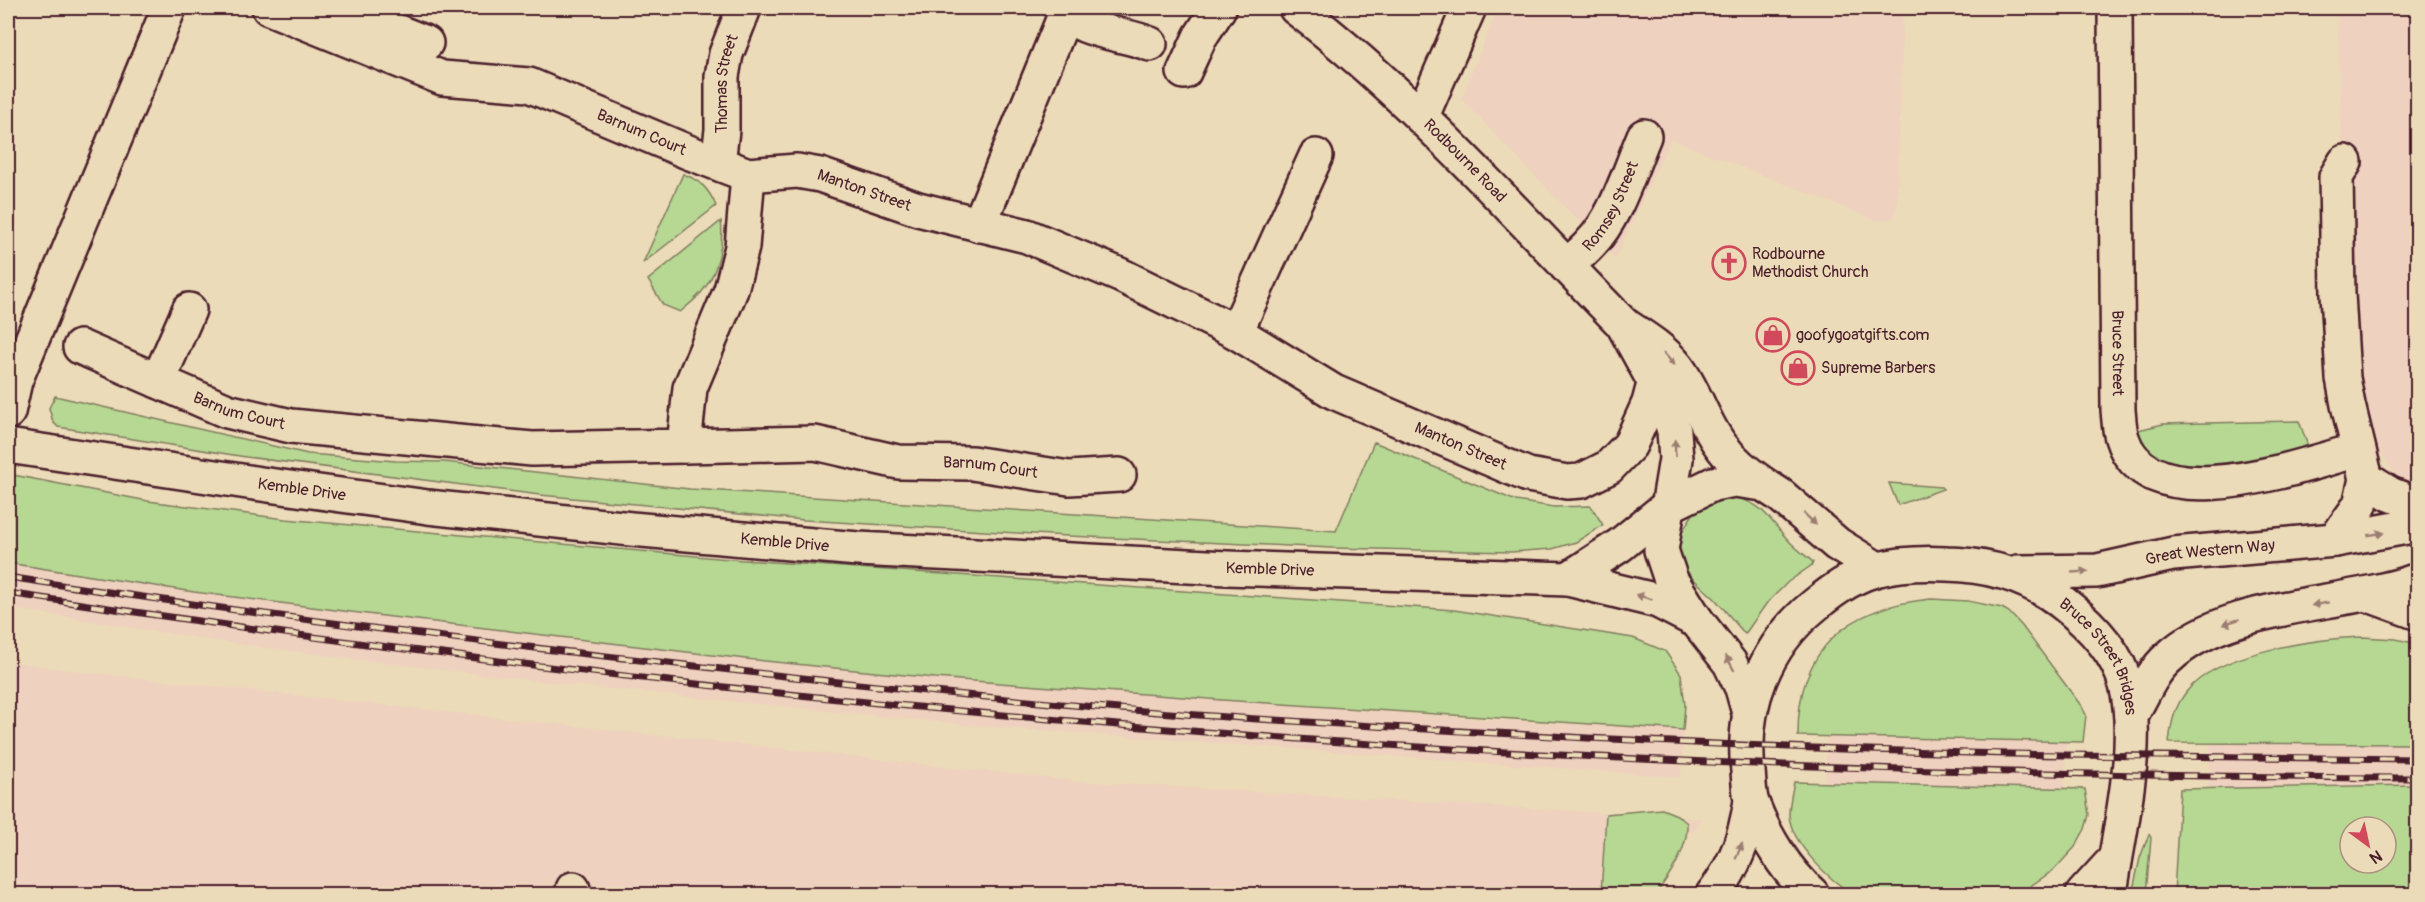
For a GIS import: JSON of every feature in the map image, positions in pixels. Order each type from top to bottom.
[{"type":"street","points":[[8,412],[15,381],[169,8]]},
{"type":"street","name":"Barnum Court","points":[[269,8],[442,78],[529,84],[733,169]]},
{"type":"street","name":"Thomas Street","points":[[733,169],[722,130],[722,76],[726,54],[744,8]]},
{"type":"street","points":[[1184,72],[1200,37],[1219,8]]},
{"type":"street","name":"Rodbourne Road","points":[[1296,8],[1387,83],[1463,157],[1623,324],[1654,344],[1676,366],[1693,392],[1722,447],[1736,464],[1763,484]]},
{"type":"street","points":[[1422,116],[1469,8]]},
{"type":"street","name":"Bruce Street","points":[[2115,8],[2118,410],[2121,437],[2127,450],[2135,461],[2155,473],[2168,478],[2205,484],[2362,465]]},
{"type":"street","points":[[343,10],[378,15],[426,43]]},
{"type":"street","points":[[979,225],[1063,11],[1101,31],[1150,44]]},
{"type":"street","name":"Romsey Street","points":[[1566,266],[1590,244],[1600,231],[1611,212],[1644,136]]},
{"type":"street","points":[[1236,332],[1316,156]]},
{"type":"street","points":[[2335,540],[2360,505],[2362,465],[2343,378],[2338,294],[2336,177],[2345,162]]},
{"type":"street","points":[[684,446],[690,388],[731,290],[742,248],[733,169]]},
{"type":"street","name":"Manton Street","points":[[733,169],[797,171],[820,175],[918,209],[1027,236],[1119,275],[1236,332],[1334,392],[1528,475],[1567,483],[1581,481],[1609,467],[1630,445],[1649,403],[1654,384]]},
{"type":"street","points":[[158,381],[189,310]]},
{"type":"street","name":"Rodbourne Road","points":[[1623,324],[1669,411],[1674,431],[1676,459],[1668,506]]},
{"type":"street","name":"Barnum Court","points":[[80,347],[227,411],[291,426],[532,449],[815,443],[898,462],[972,463],[1069,478],[1119,475]]},
{"type":"street","name":"Kemble Drive","points":[[8,446],[429,507],[631,529],[858,549],[1227,568],[1568,579],[1658,601],[1697,621]]},
{"type":"street","points":[[2362,465],[2390,494],[2418,505]]},
{"type":"street","points":[[1568,579],[1620,545],[1668,506],[1695,491],[1725,480],[1744,480],[1763,484],[1795,505],[1837,544],[1877,569]]},
{"type":"street","name":"Bruce Street Bridges","points":[[1668,506],[1662,540],[1663,559],[1671,580],[1697,621],[1731,663],[1742,688],[1749,713]]},
{"type":"street","name":"Great Western Way","points":[[2001,572],[2083,572],[2173,554],[2335,540],[2418,525]]},
{"type":"street","name":"Bruce Street Bridges","points":[[1812,894],[1790,870],[1776,850],[1751,801],[1746,752],[1749,713],[1756,686],[1767,663],[1777,645],[1793,626],[1826,596],[1877,569],[1936,563],[1964,564],[2001,572],[2045,589],[2082,619],[2106,646],[2120,667],[2126,685],[2131,715],[2125,800],[2115,859]]},
{"type":"street","points":[[2131,715],[2164,661],[2195,636],[2233,620],[2369,595],[2418,580]]},
{"type":"street","points":[[2369,595],[2418,613]]},
{"type":"street","points":[[1713,894],[1725,879],[1743,842],[1751,801]]},
{"type":"street","points":[[2084,894],[2115,859]]},
{"type":"street","points":[[2110,894],[2115,859]]},
{"type":"shaded area","points":[[1498,8],[1903,8],[1897,208],[1893,218],[1878,221],[1671,139],[1615,259],[1461,99]]},
{"type":"shaded area","points":[[2337,8],[2417,8],[2417,493],[2401,482],[2374,443],[2337,416],[2343,162]]},
{"type":"shaded area","points":[[8,563],[194,592],[375,615],[746,659],[935,678],[1506,721],[1683,730],[1681,777],[977,726],[572,685],[353,659],[223,642],[8,608]]},
{"type":"shaded area","points":[[8,661],[83,672],[1075,781],[1703,819],[1636,894],[8,894]]},
{"type":"shaded area","points":[[1827,737],[2066,742],[2065,788],[1825,783]]},
{"type":"shaded area","points":[[2210,743],[2417,744],[2417,785],[2209,789]]},
{"type":"green space","points":[[683,174],[703,186],[716,206],[643,263]]},
{"type":"green space","points":[[721,221],[722,238],[719,257],[709,282],[699,295],[680,312],[663,305],[648,280]]},
{"type":"green space","points":[[55,396],[308,454],[396,461],[444,462],[690,489],[1336,531],[1374,442],[1516,501],[1554,507],[1591,506],[1603,525],[1576,542],[1552,549],[1511,552],[1332,548],[1068,536],[804,520],[540,495],[246,457],[58,427],[53,422],[49,408]]},
{"type":"green space","points":[[2299,421],[2309,449],[2215,472],[2155,459],[2141,441],[2138,430],[2163,424]]},
{"type":"green space","points":[[8,474],[148,501],[285,519],[729,559],[1454,610],[1633,638],[1665,651],[1681,674],[1685,705],[1683,730],[1222,700],[935,678],[746,659],[194,592],[8,563]]},
{"type":"green space","points":[[1889,483],[1941,487],[1943,489],[1898,505]]},
{"type":"green space","points":[[1725,494],[1749,502],[1764,512],[1791,543],[1813,562],[1766,604],[1745,634],[1715,599],[1688,574],[1678,557],[1678,538],[1693,514],[1702,505]]},
{"type":"green space","points":[[1931,599],[1968,601],[2002,608],[2009,612],[2082,707],[2086,715],[2083,742],[1798,736],[1800,705],[1807,679],[1817,657],[1833,638],[1852,623],[1875,612],[1901,604]]},
{"type":"green space","points":[[2362,637],[2396,639],[2417,644],[2417,744],[2169,743],[2174,716],[2187,691],[2201,678],[2221,666],[2268,650],[2319,641]]},
{"type":"green space","points":[[1794,782],[2085,789],[2089,815],[2085,829],[2075,847],[2055,869],[2019,894],[1853,894],[1823,871],[1804,849],[1791,826],[1789,815]]},
{"type":"green space","points":[[2417,785],[2417,894],[2174,894],[2180,789]]},
{"type":"green space","points":[[1662,809],[1677,815],[1687,823],[1687,833],[1678,861],[1656,894],[1601,894],[1606,814]]},
{"type":"green space","points":[[2149,834],[2151,838],[2146,894],[2132,894],[2140,858]]},
{"type":"railway","points":[[8,577],[265,614],[523,646],[894,688],[1160,712],[1332,724],[1750,746],[2065,755],[2418,759]]},
{"type":"railway","points":[[8,593],[287,633],[568,669],[848,700],[1130,726],[1451,749],[1773,765],[2096,774],[2418,778]]},
{"type":"place","name":"Rodbourne Methodist Church","points":[[1729,263]]},
{"type":"place","name":"goofygoatgifts.com","points":[[1773,335]]},
{"type":"place","name":"Supreme Barbers","points":[[1798,368]]}]
